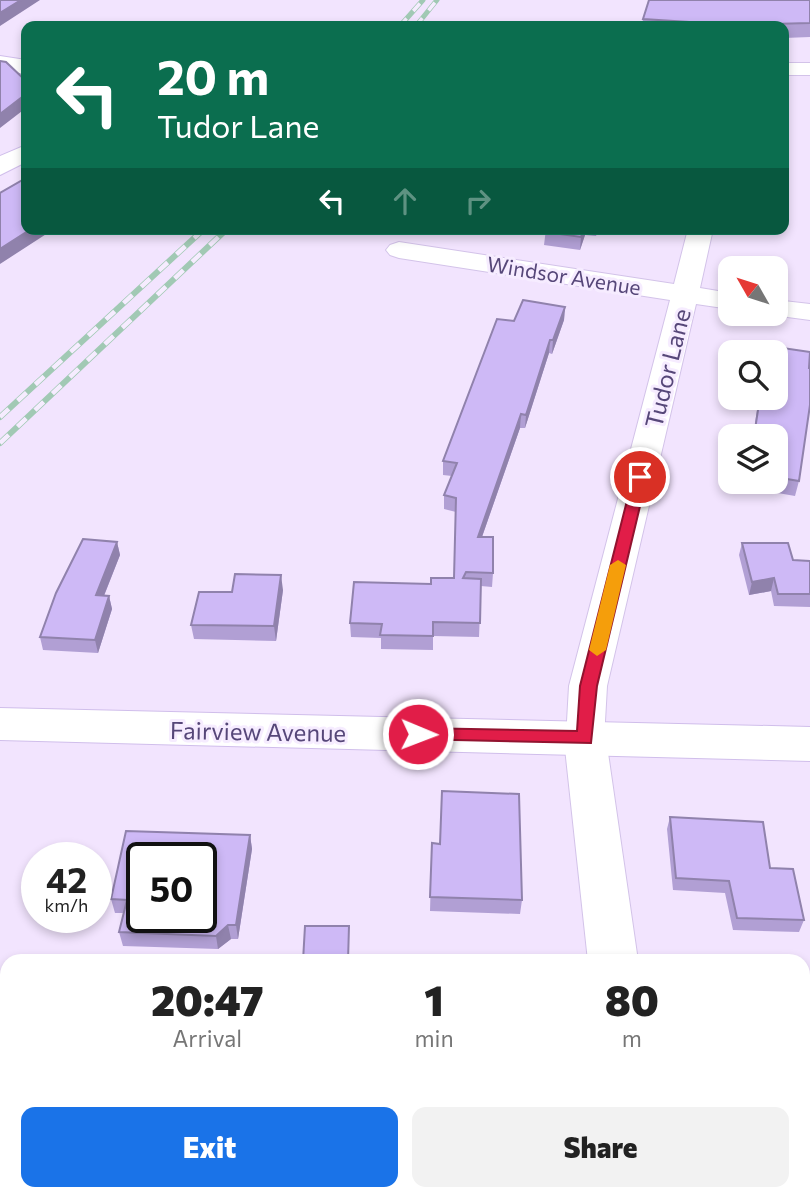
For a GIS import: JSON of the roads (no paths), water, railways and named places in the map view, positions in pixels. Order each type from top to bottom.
[{"type":"main road","points":[[0,63],[21,66]]},
{"type":"main road","points":[[0,167],[21,155]]},
{"type":"main road","name":"Fairview Avenue","points":[[0,724],[810,744]]},
{"type":"main road","name":"Tudor Lane","points":[[585,738],[612,954]]},
{"type":"street","points":[[789,69],[810,69]]},
{"type":"street","name":"Tudor Lane","points":[[585,738],[588,686],[700,235]]},
{"type":"street","name":"Windsor Avenue","points":[[399,250],[718,299]]},
{"type":"street","points":[[788,309],[810,312]]},
{"type":"railway","points":[[404,21],[423,0]]},
{"type":"railway","points":[[420,21],[437,0]]},
{"type":"railway","points":[[0,417],[197,235]]},
{"type":"railway","points":[[0,443],[221,235]]}]
